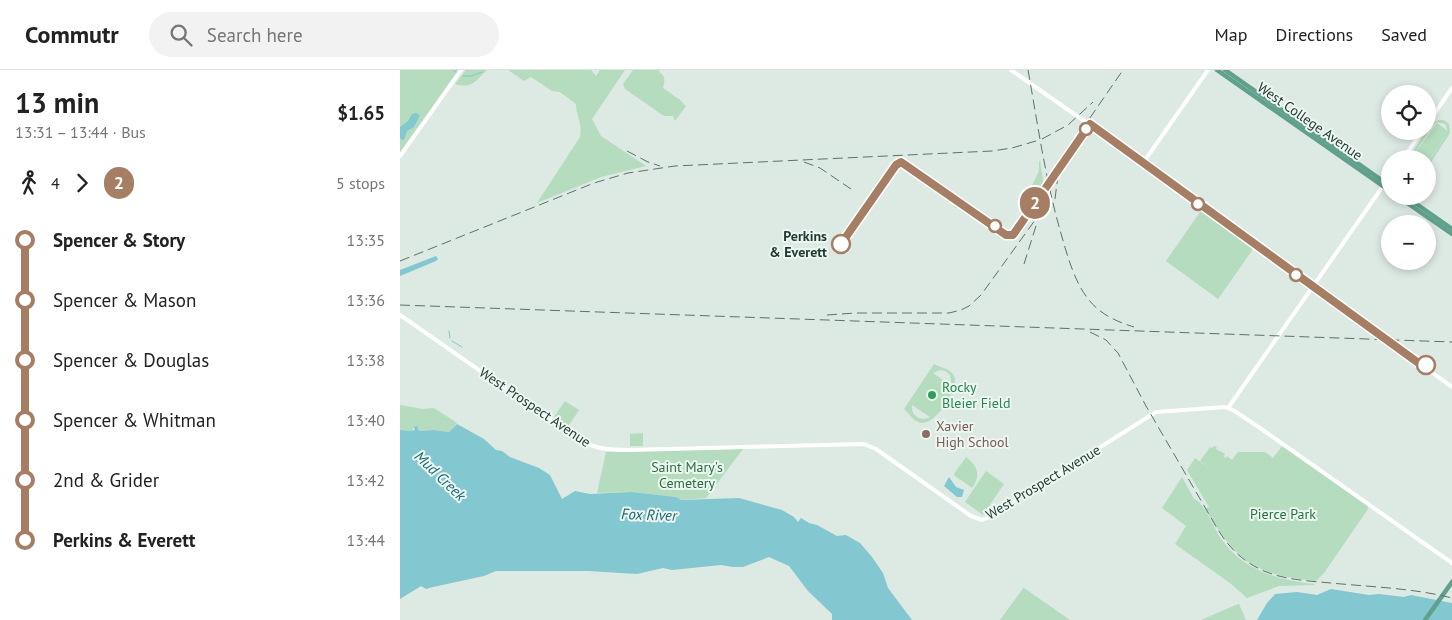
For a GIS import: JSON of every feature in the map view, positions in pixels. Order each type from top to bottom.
[{"type":"main road","points":[[400,156],[461,70]]},
{"type":"main road","points":[[1011,70],[1074,113],[1452,388]]},
{"type":"main road","points":[[1142,163],[1208,70]]},
{"type":"main road","name":"West College Avenue","points":[[1217,70],[1381,182]]},
{"type":"main road","name":"West College Avenue","points":[[1225,70],[1381,181]]},
{"type":"main road","points":[[1228,78],[1236,78]]},
{"type":"main road","points":[[1436,111],[1452,88]]},
{"type":"main road","points":[[1381,192],[1228,408],[1452,563]]},
{"type":"main road","points":[[1411,205],[1452,234]]},
{"type":"main road","points":[[1418,205],[1452,229]]},
{"type":"main road","name":"West Prospect Avenue","points":[[400,316],[566,431],[593,447],[606,450],[629,450],[855,443],[870,446],[971,516],[982,520],[1156,412],[1228,408]]},
{"type":"main road","points":[[1425,620],[1452,582]]},
{"type":"green space","points":[[400,70],[460,70],[400,153]]},
{"type":"green space","points":[[466,70],[487,70],[470,85],[455,84]]},
{"type":"green space","points":[[508,70],[591,70],[596,76],[600,70],[625,70],[592,119],[601,136],[646,166],[601,177],[537,203],[580,137],[581,128],[576,104],[560,92],[552,91],[531,77],[524,81]]},
{"type":"green space","points":[[633,70],[660,70],[659,72],[663,75],[664,79],[663,88],[686,106],[675,121],[673,116],[664,116],[625,89],[623,84]]},
{"type":"green space","points":[[1444,120],[1449,124],[1450,133],[1436,155],[1436,150],[1448,132],[1436,150],[1417,150],[1425,140],[1436,140],[1437,123],[1448,131],[1445,124],[1436,121]]},
{"type":"green space","points":[[1420,140],[1423,140],[1417,150],[1414,150]]},
{"type":"green space","points":[[1040,161],[1043,181],[1041,188],[1032,185],[1039,171]]},
{"type":"green space","points":[[1203,211],[1253,247],[1218,299],[1166,261],[1200,212]]},
{"type":"green space","points":[[934,364],[952,373],[955,382],[954,389],[946,404],[934,418],[922,423],[914,419],[904,409]],"holes":[[[940,370],[950,375],[952,386],[933,373]],[[912,405],[930,417],[923,419],[917,417],[913,412]]]},
{"type":"green space","points":[[565,401],[579,410],[567,428],[554,417]]},
{"type":"green space","points":[[400,405],[423,409],[434,408],[457,423],[449,432],[419,431],[415,427],[413,427],[413,431],[400,430]]},
{"type":"green space","points":[[643,433],[643,446],[630,446],[630,434]]},
{"type":"green space","name":"Pierce Park","points":[[1214,446],[1225,453],[1224,457],[1226,458],[1227,456],[1232,460],[1238,452],[1265,452],[1273,458],[1282,446],[1368,506],[1368,509],[1324,573],[1316,581],[1294,578],[1262,569],[1249,563],[1227,542],[1205,509],[1209,507],[1187,470],[1195,458],[1213,471],[1200,461],[1210,447]]},
{"type":"green space","name":"Saint Mary's Cemetery","points":[[743,449],[706,498],[680,500],[676,497],[632,492],[597,493],[606,452]]},
{"type":"green space","points":[[966,457],[977,471],[977,479],[972,488],[954,474]]},
{"type":"green space","points":[[986,471],[1004,484],[983,515],[965,502]]},
{"type":"green space","name":"Pierce Park","points":[[1182,477],[1194,499],[1205,510],[1220,537],[1239,558],[1250,566],[1275,577],[1315,584],[1279,586],[1247,598],[1230,583],[1175,544],[1186,526],[1162,508]]},
{"type":"green space","points":[[1024,588],[1070,620],[1000,620]]},
{"type":"green space","points":[[1238,604],[1246,620],[1201,620]]},
{"type":"water","points":[[412,114],[420,115],[414,127],[407,131],[404,140],[402,140],[400,138],[400,127],[408,121]]},
{"type":"water","points":[[436,256],[438,259],[436,261],[400,276],[400,270]]},
{"type":"water","points":[[457,424],[484,439],[496,450],[539,468],[550,475],[562,499],[575,491],[590,494],[632,492],[676,497],[681,500],[739,498],[782,510],[794,517],[798,522],[801,518],[837,536],[846,535],[860,543],[872,557],[883,573],[888,588],[912,620],[832,620],[832,614],[808,591],[789,566],[769,557],[743,567],[721,565],[672,570],[663,568],[637,574],[588,571],[496,571],[484,576],[426,589],[421,586],[400,599],[400,430],[413,431],[415,429],[413,427],[417,426],[419,431],[449,432]]},
{"type":"water","points":[[949,477],[956,487],[964,490],[962,497],[957,497],[944,486]]},
{"type":"water","points":[[1331,589],[1369,595],[1379,594],[1404,597],[1411,595],[1452,603],[1452,620],[1257,620],[1275,594],[1297,592],[1317,595]]},
{"type":"waterway","points":[[463,76],[471,76],[482,72]]},
{"type":"waterway","points":[[449,331],[450,338]]},
{"type":"waterway","points":[[452,341],[462,347]]},
{"type":"railway","points":[[1028,70],[1051,196],[1072,270],[1084,293],[1093,305],[1109,317],[1134,327]]},
{"type":"railway","points":[[1055,199],[1058,175],[1065,154],[1123,70]]},
{"type":"railway","points":[[1042,139],[1068,125],[1093,102]]},
{"type":"railway","points":[[400,261],[594,183],[628,173],[675,166],[992,151],[1012,148],[1036,141]]},
{"type":"railway","points":[[627,151],[660,166]]},
{"type":"railway","points":[[804,162],[820,168],[851,189]]},
{"type":"railway","points":[[1024,264],[1041,210],[1045,186]]},
{"type":"railway","points":[[827,315],[855,313],[949,313],[961,310],[969,306],[981,295],[1038,216]]},
{"type":"railway","points":[[400,305],[1452,342]]},
{"type":"railway","points":[[1090,332],[1106,340],[1118,353],[1146,406],[1217,528],[1231,548],[1243,558],[1264,571],[1289,578],[1407,590],[1452,598]]},
{"type":"bus line","name":"2","points":[[841,244],[896,165],[901,162],[1006,235],[1013,235],[1090,124],[1424,367],[1426,365]]},
{"type":"place","name":"Perkins & Everett","points":[[841,244]]},
{"type":"place","name":"Rocky Bleier Field","points":[[932,395]]},
{"type":"place","name":"Xavier High School","points":[[926,434]]},
{"type":"water label","name":"Mud Creek","points":[[440,476]]},
{"type":"water label","name":"Fox River","points":[[649,515]]}]
